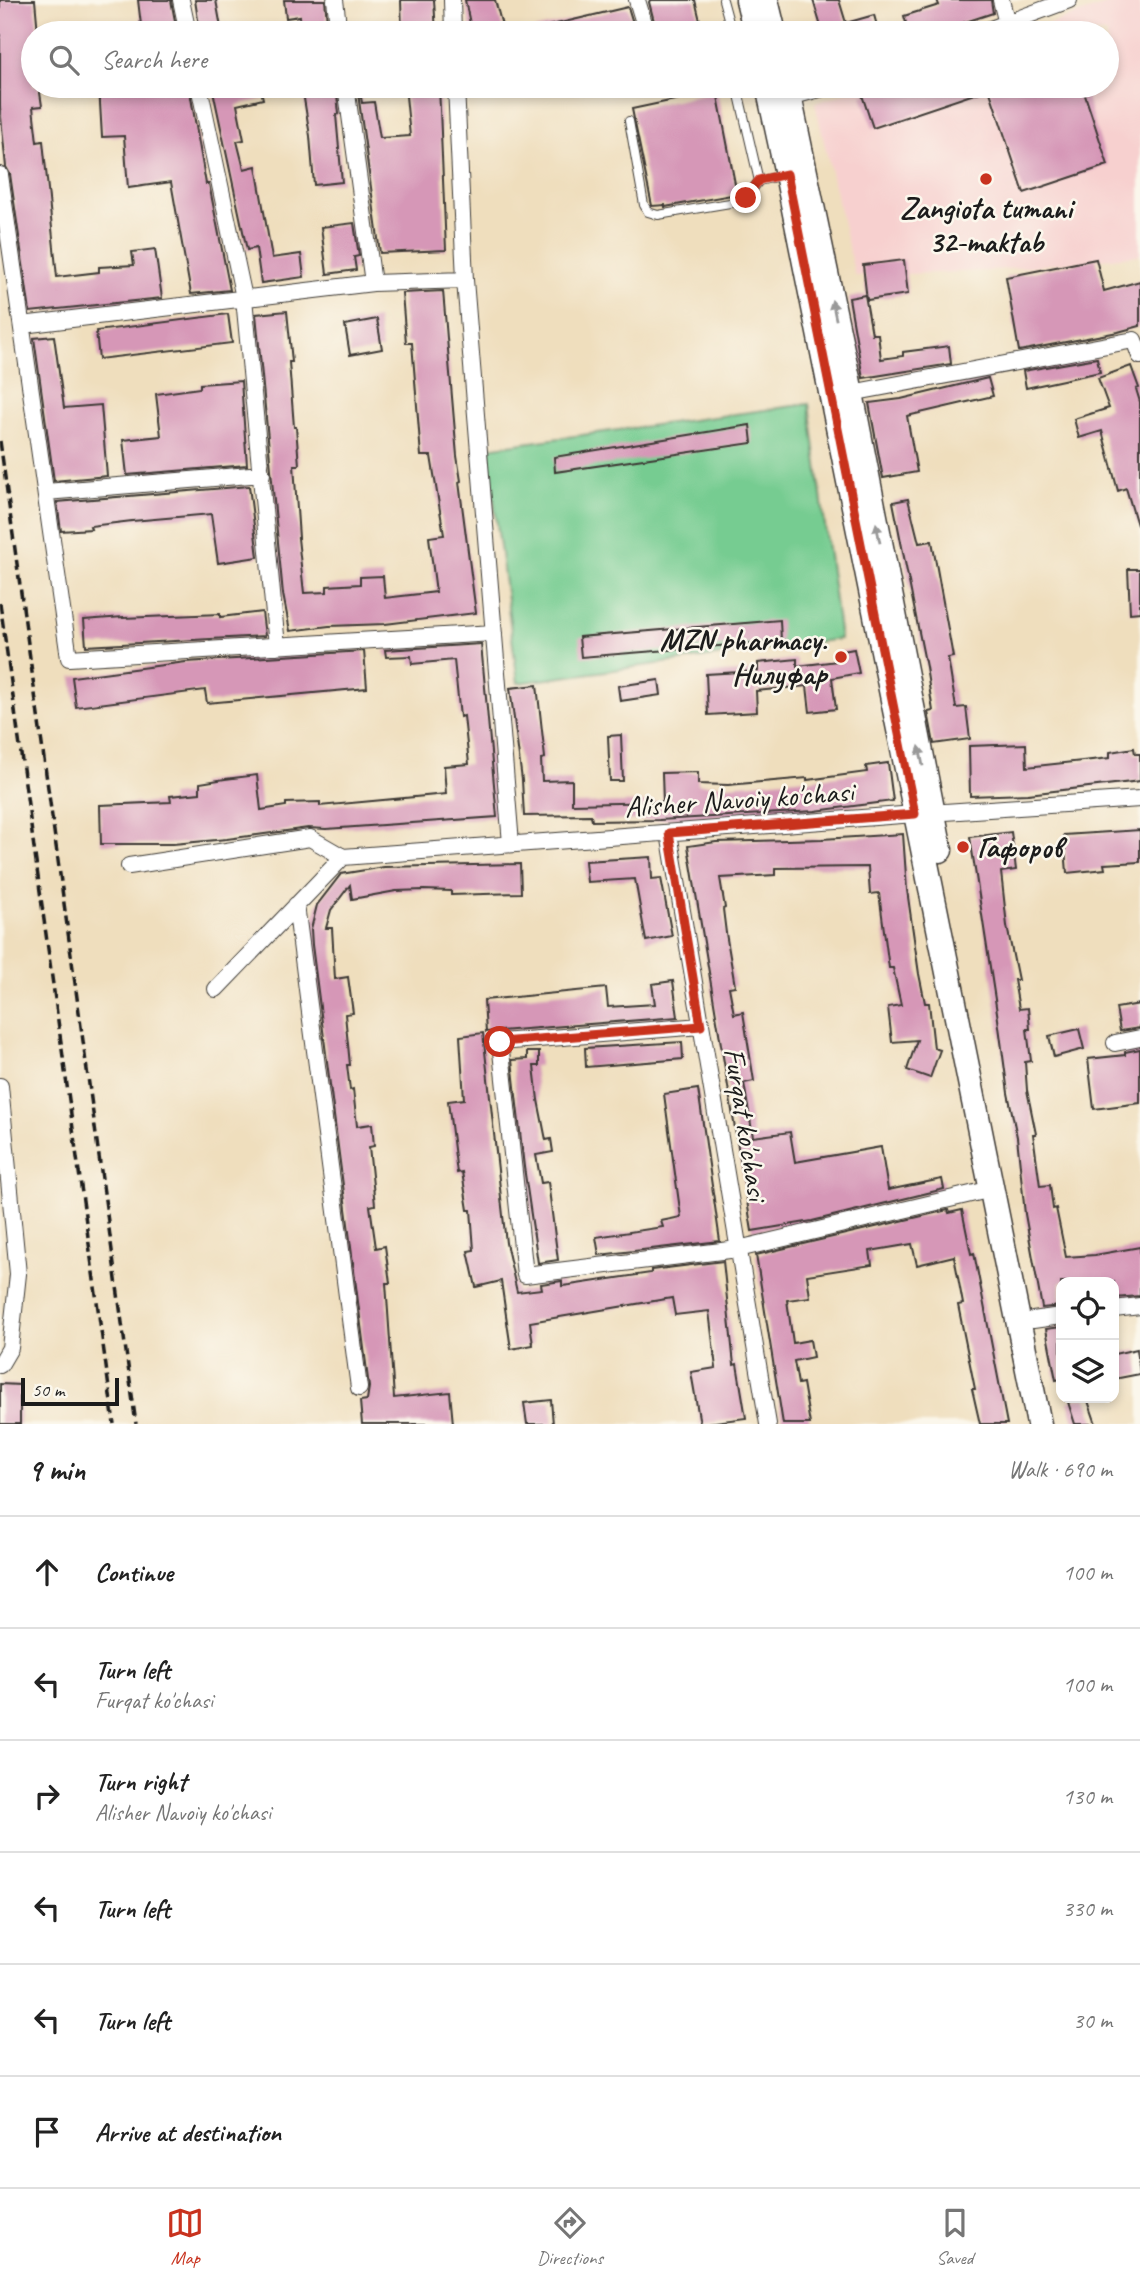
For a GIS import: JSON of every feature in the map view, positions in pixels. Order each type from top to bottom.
[{"type":"main road","points":[[748,0],[753,21]]},
{"type":"main road","points":[[766,0],[771,21]]},
{"type":"main road","points":[[771,98],[1054,1424]]},
{"type":"main road","points":[[789,98],[851,393],[992,1189],[1039,1424]]},
{"type":"street","points":[[181,0],[185,21]]},
{"type":"street","points":[[335,0],[338,21]]},
{"type":"street","points":[[452,0],[453,21]]},
{"type":"street","points":[[638,0],[644,21]]},
{"type":"street","points":[[1001,0],[1006,21]]},
{"type":"street","points":[[1015,21],[1069,0]]},
{"type":"street","points":[[202,98],[244,298],[277,646]]},
{"type":"street","points":[[348,98],[373,283]]},
{"type":"street","points":[[457,98],[465,280],[510,845]]},
{"type":"street","points":[[0,175],[69,657],[494,633]]},
{"type":"street","points":[[22,325],[373,283],[465,280]]},
{"type":"street","points":[[851,393],[1135,340],[1140,356]]},
{"type":"street","points":[[46,492],[262,474]]},
{"type":"street","name":"Alisher Navoiy ko'chasi","points":[[343,857],[1140,799]]},
{"type":"street","name":"Furqat ko'chasi","points":[[669,833],[768,1424]]},
{"type":"street","points":[[129,866],[310,838],[343,857],[216,989]]},
{"type":"street","points":[[296,905],[359,1388]]},
{"type":"street","points":[[701,1026],[500,1042],[525,1275],[738,1249],[992,1189]]},
{"type":"street","points":[[1115,1043],[1140,1038]]},
{"type":"street","points":[[0,1086],[18,1274],[8,1297],[9,1348],[0,1365]]},
{"type":"street","points":[[1119,1308],[1140,1306]]},
{"type":"street","points":[[1033,1320],[1056,1317]]},
{"type":"lane","points":[[723,0],[729,21]]},
{"type":"lane","points":[[740,98],[759,180]]},
{"type":"lane","points":[[629,121],[644,205],[648,212],[658,215],[736,202],[746,198],[759,180],[787,174]]},
{"type":"shaded area","name":"Zangiota tumani 32-maktab","points":[[1120,0],[1140,0],[1140,255],[987,271],[855,276],[815,103],[830,98],[1119,98],[1119,21],[1058,21]]},
{"type":"green space","points":[[809,404],[840,639],[518,683],[487,448]]},
{"type":"building","points":[[0,0],[35,0],[37,21],[21,21],[21,98],[41,98],[42,106],[33,107],[37,142],[43,141],[57,277],[99,272],[99,267],[134,265],[132,252],[155,249],[162,298],[30,312],[10,174],[6,167],[0,107]]},
{"type":"building","points":[[138,0],[171,0],[175,21],[141,21]]},
{"type":"building","points":[[195,0],[216,0],[220,21],[198,21]]},
{"type":"building","points":[[284,0],[325,0],[327,21],[300,21],[300,16],[286,18]]},
{"type":"building","points":[[401,0],[434,0],[435,21],[402,21]]},
{"type":"building","points":[[465,0],[495,0],[501,21],[469,21]]},
{"type":"building","points":[[695,0],[700,21],[654,21],[649,2]]},
{"type":"building","points":[[813,0],[839,0],[845,21],[819,21]]},
{"type":"building","points":[[937,0],[991,0],[993,13],[969,21],[905,21],[904,16],[939,5]]},
{"type":"building","points":[[628,7],[632,21],[569,21]]},
{"type":"building","points":[[874,15],[876,21],[853,21]]},
{"type":"building","points":[[100,98],[191,98],[206,184],[209,184],[230,290],[191,294],[171,182],[128,188],[124,136],[102,137]]},
{"type":"building","points":[[215,98],[263,98],[237,105],[244,140],[237,141],[244,169],[256,166],[272,258],[301,254],[304,277],[261,283],[256,248],[247,250]]},
{"type":"building","points":[[304,98],[337,98],[339,114],[336,115],[342,182],[314,185]]},
{"type":"building","points":[[359,98],[362,103],[374,102],[380,138],[410,136],[406,98],[440,98],[446,250],[380,253]]},
{"type":"building","points":[[684,98],[718,98],[737,194],[665,207],[652,206],[632,109]]},
{"type":"building","points":[[863,98],[962,98],[873,128]]},
{"type":"building","points":[[992,98],[1086,98],[1108,165],[1024,193]]},
{"type":"building","points":[[354,223],[359,256],[354,257],[356,270],[327,274],[321,227]]},
{"type":"building","points":[[1096,259],[1104,291],[1140,281],[1140,326],[1019,351],[1006,277]]},
{"type":"building","points":[[904,260],[908,294],[867,300],[863,265]]},
{"type":"building","points":[[443,291],[459,482],[476,613],[385,624],[329,626],[290,631],[283,594],[256,314],[287,311],[299,465],[294,465],[304,593],[327,592],[327,586],[360,584],[360,577],[383,576],[385,598],[436,592],[429,537],[444,535],[431,456],[421,456],[412,343],[406,343],[402,293]]},
{"type":"building","points":[[865,295],[872,334],[878,334],[881,359],[903,356],[903,352],[949,346],[951,364],[863,378],[849,298]]},
{"type":"building","points":[[228,314],[232,343],[99,359],[96,331]]},
{"type":"building","points":[[377,319],[382,349],[350,355],[345,325]]},
{"type":"building","points":[[54,336],[64,408],[101,405],[107,476],[54,481],[34,338]]},
{"type":"building","points":[[1097,358],[1100,372],[1026,388],[1023,371]]},
{"type":"building","points":[[1131,366],[1139,388],[1136,389],[1140,402],[1140,525],[1137,525],[1126,488],[1118,491],[1102,431],[1079,438],[1074,419],[1109,408],[1098,378]]},
{"type":"building","points":[[988,378],[993,396],[907,416],[917,472],[883,478],[869,403],[901,399]]},
{"type":"building","points":[[241,381],[247,465],[127,475],[123,440],[161,436],[156,394],[200,388],[200,384]]},
{"type":"building","points":[[750,425],[752,443],[555,472],[554,457]]},
{"type":"building","points":[[249,486],[258,557],[218,563],[211,514],[61,531],[57,502]]},
{"type":"building","points":[[908,499],[919,543],[932,541],[953,657],[948,658],[956,708],[966,707],[970,739],[934,744],[928,712],[933,711],[926,667],[893,502]]},
{"type":"building","points":[[1128,569],[1140,569],[1140,612],[1130,613]]},
{"type":"building","points":[[262,612],[265,636],[86,646],[84,620],[220,614],[220,617]]},
{"type":"building","points":[[780,620],[781,641],[581,657],[579,637]]},
{"type":"building","points":[[481,644],[497,817],[308,828],[173,844],[101,844],[100,805],[171,802],[170,796],[200,793],[200,783],[225,779],[257,775],[261,810],[286,806],[286,803],[320,802],[320,806],[446,794],[444,766],[469,764],[464,716],[460,717],[454,660],[412,664],[411,656],[386,657],[385,650]]},
{"type":"building","points":[[854,649],[859,673],[832,678],[836,709],[810,712],[807,686],[756,691],[757,712],[708,715],[706,674],[758,671],[758,663],[797,659],[797,666],[838,661],[837,652]]},
{"type":"building","points":[[364,651],[367,688],[207,703],[205,690],[76,707],[72,677],[186,662]]},
{"type":"building","points":[[659,680],[661,695],[620,701],[618,686]]},
{"type":"building","points":[[537,685],[545,758],[541,759],[542,781],[572,780],[572,804],[663,802],[662,773],[698,772],[698,784],[728,785],[807,780],[867,772],[866,766],[888,763],[893,801],[815,811],[659,820],[592,821],[591,815],[524,816],[510,688]]},
{"type":"building","points":[[621,735],[623,781],[610,781],[608,736]]},
{"type":"building","points":[[1026,744],[1027,767],[1110,758],[1110,752],[1134,748],[1135,754],[1140,754],[1140,781],[1028,794],[970,796],[969,746]]},
{"type":"building","points":[[1140,830],[1140,862],[1104,864],[1105,869],[1067,873],[1064,835]]},
{"type":"building","points":[[1011,832],[1016,870],[1001,872],[1007,926],[1018,980],[1014,980],[1019,1009],[1028,1008],[1030,1029],[1027,1029],[1031,1061],[1025,1062],[1027,1090],[1036,1134],[1033,1134],[1040,1186],[1050,1185],[1053,1209],[1056,1208],[1066,1257],[1140,1247],[1140,1296],[1119,1298],[1119,1277],[1056,1277],[1056,1307],[1042,1308],[1025,1214],[1017,1137],[970,837]]},
{"type":"building","points":[[903,834],[907,890],[919,974],[925,1003],[929,1003],[934,1048],[940,1050],[930,1078],[907,1070],[917,1040],[892,1042],[888,1007],[901,1005],[893,968],[889,968],[879,893],[870,894],[868,867],[775,868],[775,875],[720,878],[735,986],[729,987],[734,1014],[743,1012],[754,1081],[744,1083],[753,1137],[790,1132],[795,1162],[881,1147],[888,1190],[942,1179],[944,1189],[812,1221],[752,1231],[688,846],[716,842]]},
{"type":"building","points":[[651,857],[652,879],[661,878],[672,936],[646,941],[635,879],[587,882],[585,861]]},
{"type":"building","points":[[520,864],[521,893],[451,895],[451,891],[424,890],[396,891],[352,899],[350,885],[331,910],[326,928],[332,928],[335,979],[348,977],[353,1013],[345,1014],[350,1090],[353,1089],[357,1126],[372,1124],[374,1146],[369,1147],[375,1205],[370,1206],[376,1248],[385,1246],[390,1283],[386,1283],[394,1398],[450,1392],[453,1424],[362,1424],[360,1401],[367,1400],[369,1387],[312,945],[311,929],[317,905],[341,874],[384,867]]},
{"type":"building","points":[[673,981],[678,1017],[486,1032],[484,1000],[606,988],[608,1007],[655,1004],[652,984]]},
{"type":"building","points":[[1140,1004],[1140,1028],[1120,1031],[1116,1008]]},
{"type":"building","points":[[1079,1029],[1084,1049],[1054,1057],[1049,1036]]},
{"type":"building","points":[[483,1033],[506,1243],[517,1292],[542,1289],[541,1284],[562,1281],[562,1286],[570,1285],[651,1273],[651,1270],[723,1261],[734,1365],[737,1364],[746,1418],[700,1424],[691,1372],[716,1368],[709,1311],[675,1315],[672,1298],[530,1322],[533,1345],[511,1349],[501,1281],[476,1287],[468,1251],[474,1250],[471,1210],[468,1210],[462,1172],[457,1173],[448,1101],[464,1099],[460,1036]]},
{"type":"building","points":[[682,1042],[683,1059],[586,1067],[585,1048]]},
{"type":"building","points":[[1140,1049],[1140,1103],[1094,1109],[1088,1059],[1125,1055],[1125,1052]]},
{"type":"building","points":[[527,1052],[539,1052],[539,1066],[534,1066],[538,1100],[546,1140],[551,1139],[553,1152],[536,1155],[541,1183],[548,1182],[558,1260],[538,1263],[512,1060],[527,1059]]},
{"type":"building","points":[[698,1089],[720,1241],[599,1255],[596,1237],[663,1227],[661,1221],[681,1217],[664,1094]]},
{"type":"building","points":[[948,1210],[949,1213],[962,1210],[971,1254],[974,1253],[1007,1424],[980,1424],[958,1305],[963,1304],[954,1256],[917,1265],[912,1244],[870,1251],[872,1265],[807,1275],[810,1297],[787,1300],[793,1343],[810,1340],[813,1357],[794,1361],[798,1384],[803,1383],[810,1424],[783,1424],[756,1255]]},
{"type":"building","points":[[1056,1328],[1056,1380],[1046,1329]]},
{"type":"building","points":[[1137,1349],[1140,1374],[1119,1378],[1119,1353]]},
{"type":"building","points":[[0,1384],[20,1385],[20,1424],[0,1424]]},
{"type":"building","points":[[551,1400],[553,1424],[527,1424],[524,1403]]},
{"type":"building","points":[[1068,1403],[1089,1403],[1096,1424],[1075,1424]]},
{"type":"railway","points":[[0,441],[136,1424]]},
{"type":"railway","points":[[0,603],[114,1424]]},
{"type":"place","name":"Zangiota tumani 32-maktab","points":[[986,179]]},
{"type":"place","name":"MZN pharmacy. Нилуфар","points":[[841,657]]},
{"type":"place","name":"Гафоров","points":[[963,847]]},
{"type":"route","points":[[500,1042],[701,1026],[669,833],[915,814],[787,174],[759,180],[746,198]]}]
